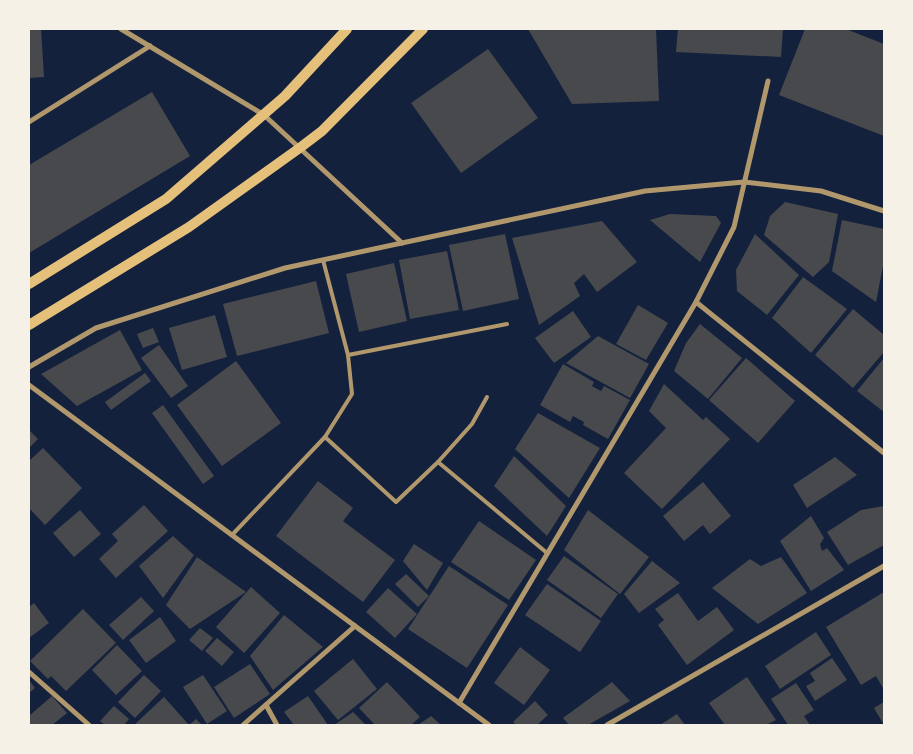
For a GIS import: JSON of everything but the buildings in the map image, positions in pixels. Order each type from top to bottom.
[{"type":"main road","points":[[29,284],[166,199],[285,96],[347,29]]},
{"type":"main road","points":[[29,326],[189,227],[322,131],[423,29]]},
{"type":"street","points":[[120,29],[264,115],[402,243]]},
{"type":"street","points":[[29,122],[150,46]]},
{"type":"street","points":[[459,703],[696,302],[734,227],[768,81]]},
{"type":"street","points":[[29,367],[96,328],[285,268],[645,191],[744,182],[821,191],[884,211]]},
{"type":"street","points":[[696,302],[884,453]]},
{"type":"street","points":[[29,384],[489,725]]},
{"type":"street","points":[[608,725],[883,569]]},
{"type":"street","points":[[243,725],[355,626]]},
{"type":"street","points":[[29,672],[89,725]]},
{"type":"street","points":[[266,705],[277,725]]},
{"type":"lane","points":[[232,535],[326,437],[352,394],[348,355],[323,260]]},
{"type":"lane","points":[[348,355],[507,324]]},
{"type":"lane","points":[[326,437],[396,502],[438,462],[472,424],[487,397]]},
{"type":"lane","points":[[438,462],[547,553]]}]
